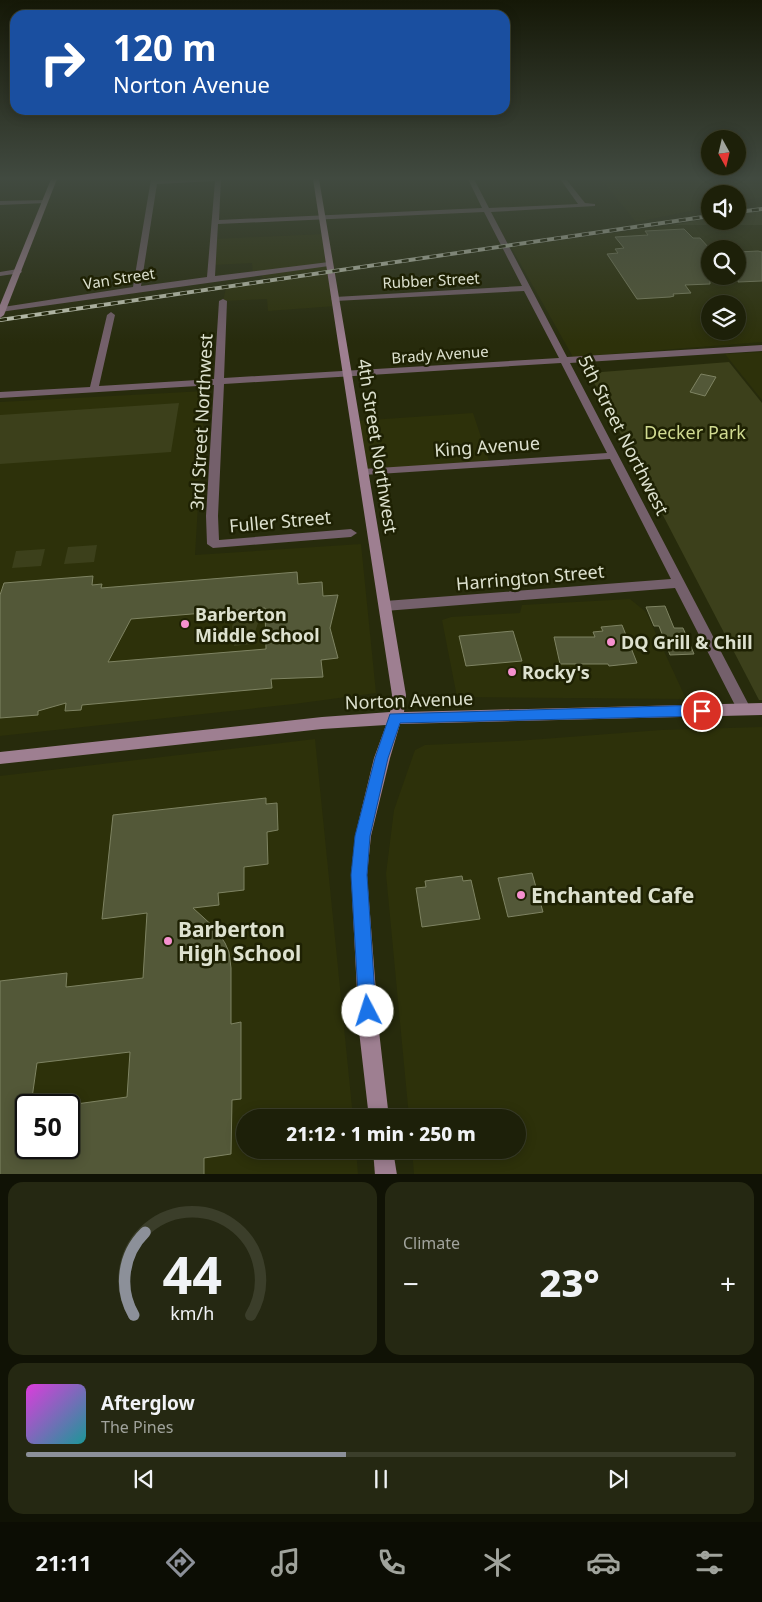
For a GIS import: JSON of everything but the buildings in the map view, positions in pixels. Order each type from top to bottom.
[{"type":"street","points":[[1,313],[33,234]]},
{"type":"street","points":[[137,289],[146,234]]},
{"type":"street","points":[[211,279],[213,234]]},
{"type":"street","name":"4th Street Northwest","points":[[325,234],[399,695],[399,706],[382,758],[363,836],[359,875],[369,1031],[378,1109]]},
{"type":"street","name":"5th Street Northwest","points":[[500,234],[744,710]]},
{"type":"street","name":"Van Street","points":[[1,313],[137,289],[329,264]]},
{"type":"street","points":[[0,274],[18,271]]},
{"type":"street","name":"Rubber Street","points":[[335,299],[528,288]]},
{"type":"street","name":"3rd Street Northwest","points":[[213,544],[212,516],[223,301]]},
{"type":"street","points":[[94,389],[111,316]]},
{"type":"street","name":"Brady Avenue","points":[[0,395],[762,348]]},
{"type":"street","name":"King Avenue","points":[[363,472],[614,456]]},
{"type":"street","name":"Fuller Street","points":[[213,544],[351,533]]},
{"type":"street","name":"Harrington Street","points":[[385,606],[679,583]]},
{"type":"street","name":"Norton Avenue","points":[[0,758],[322,722],[395,718],[762,709]]},
{"type":"street","points":[[384,1159],[386,1174]]},
{"type":"shaded area","points":[[325,234],[330,270],[263,278],[260,273],[253,274],[252,263],[212,265],[213,239]]},
{"type":"shaded area","points":[[608,234],[762,234],[762,342],[573,357],[511,247]]},
{"type":"shaded area","points":[[331,273],[336,306],[268,311],[267,299],[223,301],[226,288]]},
{"type":"shaded area","points":[[762,352],[762,400],[725,354]]},
{"type":"shaded area","name":"Barberton Middle School","points":[[205,391],[195,555],[361,544],[376,693],[294,704],[0,736],[0,402]]},
{"type":"shaded area","points":[[473,413],[490,464],[363,472],[355,421]]},
{"type":"shaded area","points":[[630,599],[646,612],[686,699],[457,697],[442,620],[451,617],[520,613],[522,605]]},
{"type":"shaded area","points":[[762,727],[762,1174],[414,1174],[413,1159],[526,1159],[526,1109],[408,1109],[386,874],[394,810],[415,750],[425,745],[516,741],[661,730]]},
{"type":"shaded area","name":"Barberton High School","points":[[315,739],[352,1109],[236,1109],[236,1159],[357,1159],[358,1174],[0,1174],[0,776]]},
{"type":"green space","name":"Decker Park","points":[[729,362],[762,403],[762,700],[759,700],[589,373]]},
{"type":"green space","points":[[179,403],[171,452],[0,464],[0,415]]},
{"type":"green space","points":[[97,545],[94,562],[64,564],[68,547]]},
{"type":"green space","points":[[45,549],[41,566],[12,568],[16,551]]},
{"type":"green space","points":[[261,614],[251,644],[234,646],[232,626],[237,617]]},
{"type":"railway","points":[[0,320],[589,234]]},
{"type":"place","name":"Barberton Middle School","points":[[185,624]]},
{"type":"place","name":"DQ Grill & Chill","points":[[611,642]]},
{"type":"place","name":"Rocky's","points":[[512,672]]},
{"type":"place","name":"Enchanted Cafe","points":[[521,895]]},
{"type":"place","name":"Barberton High School","points":[[168,941]]},
{"type":"route","points":[[368,1011],[360,920],[359,875],[363,836],[382,758],[395,718],[702,711]]}]
